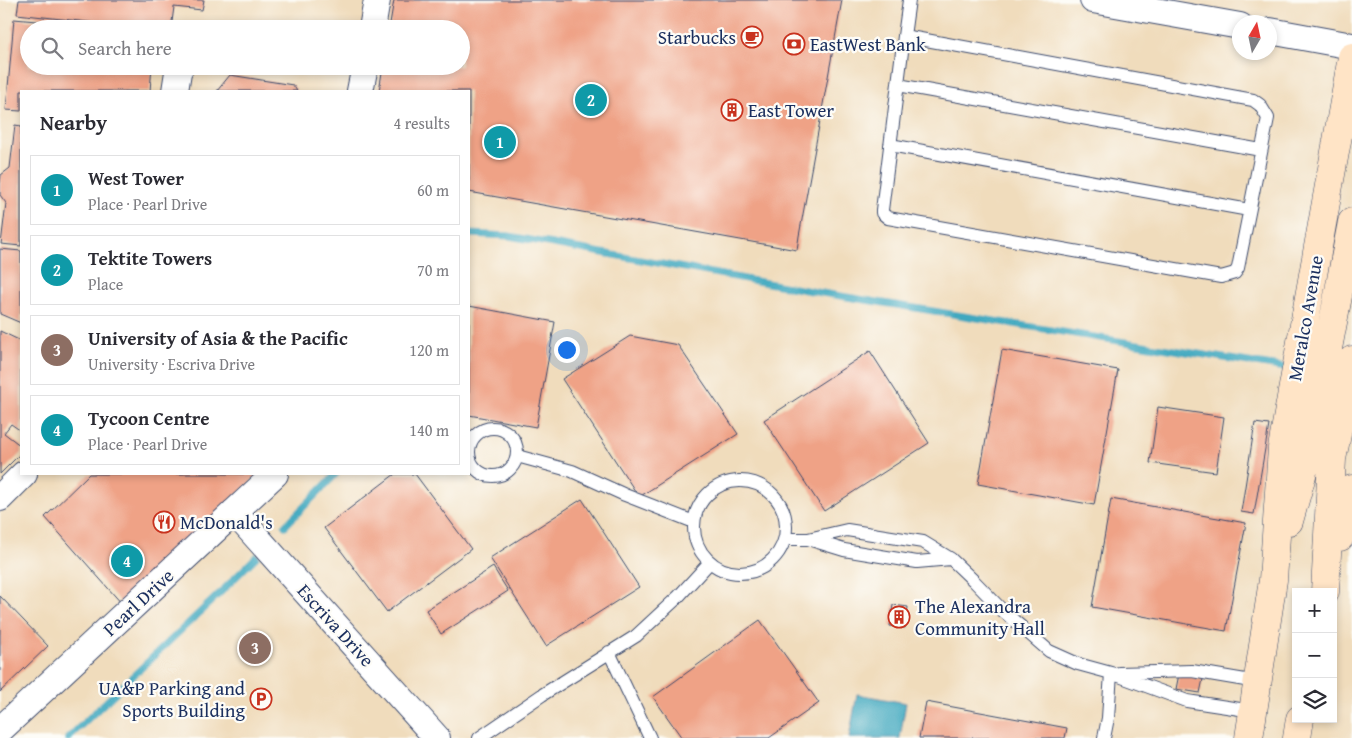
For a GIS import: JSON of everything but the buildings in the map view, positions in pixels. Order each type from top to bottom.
[{"type":"main road","name":"Meralco Avenue","points":[[1248,738],[1273,580],[1282,448],[1352,57]]},
{"type":"main road","name":"Meralco Avenue","points":[[1325,588],[1320,457],[1352,222]]},
{"type":"main road","name":"Meralco Avenue","points":[[1273,580],[1320,457],[1352,360]]},
{"type":"main road","name":"Meralco Avenue","points":[[1326,588],[1352,489]]},
{"type":"main road","points":[[1297,738],[1299,723]]},
{"type":"street","points":[[374,20],[377,0]]},
{"type":"street","points":[[1109,1],[1232,24]]},
{"type":"street","points":[[1277,33],[1352,46]]},
{"type":"street","points":[[175,90],[178,75]]},
{"type":"street","points":[[360,90],[363,75]]},
{"type":"street","points":[[0,498],[23,475]]},
{"type":"street","name":"Pearl Drive","points":[[0,730],[274,475]]},
{"type":"street","name":"Escriva Drive","points":[[234,512],[437,738]]},
{"type":"lane","points":[[904,36],[1253,100],[1260,105],[1268,118],[1238,268],[1235,273],[1221,277],[888,218],[882,213],[908,0]]},
{"type":"lane","points":[[898,85],[1262,150]]},
{"type":"lane","points":[[890,145],[1249,210]]},
{"type":"lane","points":[[517,456],[572,471],[625,495],[694,522]]},
{"type":"lane","points":[[734,481],[749,481],[764,486],[775,496],[783,509],[787,524],[785,539],[779,553],[768,564],[754,571],[739,573],[724,570],[710,562],[700,551],[695,537],[694,522],[698,507],[707,494],[719,485],[734,481]]},
{"type":"lane","points":[[785,539],[808,539],[846,530],[923,542],[951,559],[974,580],[1003,612],[1049,651],[1078,664],[1111,673],[1187,700],[1253,711]]},
{"type":"lane","points":[[808,539],[844,550],[917,562],[951,559]]},
{"type":"lane","points":[[479,738],[542,695],[636,636],[678,597],[710,562]]},
{"type":"lane","points":[[609,652],[650,738]]},
{"type":"lane","points":[[1111,673],[1192,671],[1257,682]]},
{"type":"lane","points":[[1104,738],[1108,718],[1111,673]]},
{"type":"water","points":[[857,694],[906,703],[900,738],[849,738]]},
{"type":"waterway","points":[[470,234],[509,236],[822,293],[1286,368]]},
{"type":"waterway","points":[[285,526],[335,475]]},
{"type":"waterway","points":[[68,738],[256,557]]},
{"type":"place","name":"Starbucks","points":[[752,37]]},
{"type":"place","name":"EastWest Bank","points":[[794,44]]},
{"type":"place","name":"Tektite Towers","points":[[591,100]]},
{"type":"place","name":"East Tower","points":[[732,110]]},
{"type":"place","name":"West Tower","points":[[500,142]]},
{"type":"place","name":"McDonald's","points":[[164,522]]},
{"type":"place","name":"Tycoon Centre","points":[[127,561]]},
{"type":"place","name":"The Alexandra Community Hall","points":[[899,617]]},
{"type":"place","name":"University of Asia & the Pacific","points":[[255,648]]},
{"type":"place","name":"UA&P Parking and Sports Building","points":[[261,699]]}]
